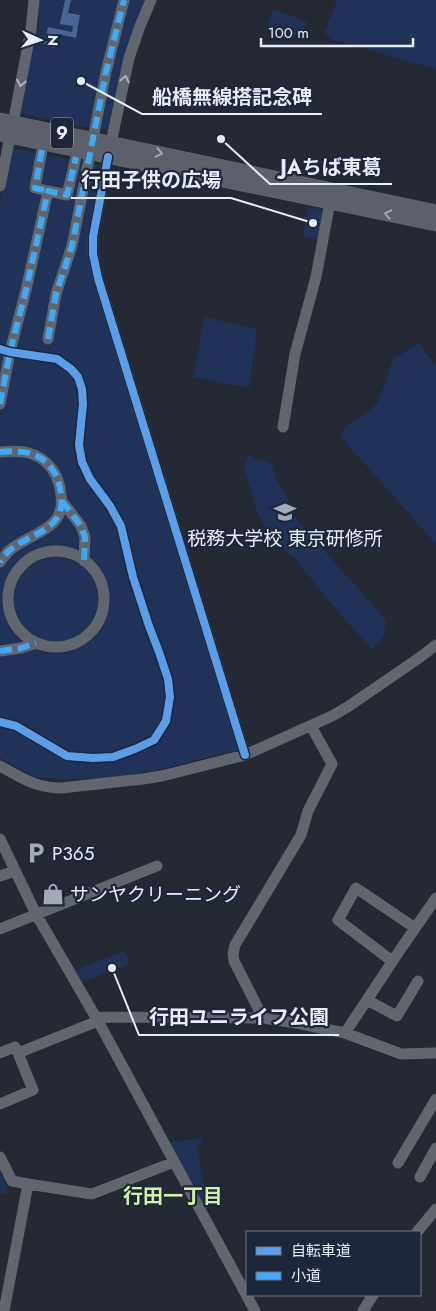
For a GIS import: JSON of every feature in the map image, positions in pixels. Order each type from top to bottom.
[{"type":"main road","name":"9","points":[[6,128],[110,150],[436,212]]},
{"type":"main road","name":"9","points":[[110,150],[330,202],[436,224]]},
{"type":"street","points":[[0,186],[6,128],[31,30],[34,0]]},
{"type":"street","points":[[48,339],[56,294],[72,246],[106,72],[124,0]]},
{"type":"street","points":[[151,0],[129,58],[93,237],[93,254],[98,278],[245,755]]},
{"type":"street","points":[[42,150],[35,188],[48,191],[67,194],[76,157]]},
{"type":"street","points":[[0,404],[10,352],[48,191]]},
{"type":"street","points":[[282,427],[296,354],[316,277],[330,202]]},
{"type":"street","points":[[0,452],[29,453],[39,456],[48,463],[60,484],[62,501],[61,510],[56,520],[47,529],[9,550],[0,562]]},
{"type":"street","points":[[62,501],[81,526],[85,537],[84,561]]},
{"type":"street","points":[[56,551],[75,555],[84,561],[92,566],[101,582],[104,600],[100,619],[90,634],[73,644],[55,649],[36,643],[20,632],[11,616],[8,598],[12,579],[22,564],[38,554],[56,551]]},
{"type":"street","points":[[0,650],[21,648],[36,643]]},
{"type":"street","points":[[0,766],[16,776],[37,785],[48,788],[60,788],[143,780],[245,755],[332,716],[436,645]]},
{"type":"street","points":[[263,1018],[234,961],[233,954],[235,945],[301,835],[308,811],[332,764],[310,726]]},
{"type":"street","points":[[0,839],[36,914],[96,1019],[246,1294]]},
{"type":"street","points":[[0,929],[157,866]]},
{"type":"street","points":[[0,876],[15,871]]},
{"type":"street","points":[[392,961],[338,920],[356,888],[415,928]]},
{"type":"street","points":[[345,1033],[436,898]]},
{"type":"street","points":[[367,1000],[397,1016],[418,981]]},
{"type":"street","points":[[18,1054],[96,1019],[263,1018],[345,1033],[401,1054],[436,1052]]},
{"type":"street","points":[[0,1053],[16,1047],[33,1090],[0,1104]]},
{"type":"street","points":[[398,1163],[436,1099]]},
{"type":"street","points":[[420,1178],[436,1148]]},
{"type":"street","points":[[0,1157],[12,1181],[92,1194],[174,1162]]},
{"type":"street","points":[[4,1311],[28,1184]]},
{"type":"street","points":[[418,1231],[436,1209]]},
{"type":"street","points":[[247,1296],[255,1311]]},
{"type":"street","points":[[363,1311],[372,1296]]},
{"type":"shaded area","points":[[39,0],[146,0],[127,45],[110,132],[18,113],[39,24]]},
{"type":"shaded area","points":[[65,0],[71,0],[68,13],[80,15],[76,38],[58,34],[55,48],[44,45],[48,27],[72,32],[73,26],[60,24]]},
{"type":"shaded area","points":[[337,0],[436,0],[436,69],[330,39],[325,32]]},
{"type":"shaded area","points":[[273,9],[307,22],[301,38],[267,25]]},
{"type":"shaded area","points":[[10,148],[103,166],[90,254],[239,750],[150,772],[110,778],[67,779],[35,777],[0,758],[0,204]]},
{"type":"shaded area","points":[[308,207],[324,210],[319,240],[303,237]]},
{"type":"shaded area","points":[[204,317],[257,329],[249,388],[193,377]]},
{"type":"shaded area","points":[[419,343],[436,364],[436,544],[342,438],[341,432],[378,403],[393,359]]},
{"type":"shaded area","points":[[248,455],[251,455],[258,461],[263,460],[272,464],[276,479],[284,490],[296,519],[386,620],[383,636],[372,650],[297,561],[265,528],[258,514],[244,467]]},
{"type":"shaded area","points":[[124,951],[130,964],[82,982],[75,970]]},
{"type":"shaded area","points":[[201,1138],[197,1148],[208,1208],[202,1207],[167,1146],[171,1142]]},
{"type":"shaded area","points":[[0,1172],[6,1185],[6,1194],[0,1193]]},
{"type":"marked path","points":[[48,339],[56,294],[72,246],[106,72],[124,0]]},
{"type":"marked path","points":[[42,150],[35,188],[48,191]]},
{"type":"marked path","points":[[0,404],[10,352],[48,191],[67,195],[76,157]]},
{"type":"marked path","points":[[0,452],[15,451],[29,453],[41,458],[54,472],[61,495],[61,507],[53,523],[18,544],[0,562]]},
{"type":"marked path","points":[[62,501],[81,526],[85,537],[84,561]]},
{"type":"marked path","points":[[0,651],[21,648],[36,643]]},
{"type":"cycle path","points":[[108,157],[93,237],[93,254],[98,278],[245,755]]},
{"type":"cycle path","points":[[0,349],[57,359],[71,369],[78,377],[82,389],[83,404],[79,445],[82,462],[90,479],[110,506],[121,526],[133,577],[168,679],[170,697],[166,721],[154,740],[113,757],[67,756],[16,726],[0,722]]},
{"type":"place","name":"船橋無線搭記念碑","points":[[81,81]]},
{"type":"place","name":"JAちば東葛","points":[[221,139]]},
{"type":"place","name":"行田子供の広場","points":[[313,223]]},
{"type":"place","name":"税務大学校 東京研修所","points":[[285,512]]},
{"type":"place","name":"P365","points":[[36,853]]},
{"type":"place","name":"サンヤクリーニング","points":[[53,894]]},
{"type":"place","name":"行田ユニライフ公園","points":[[112,968]]},
{"type":"district","name":"行田一丁目","points":[[173,1196]]}]
